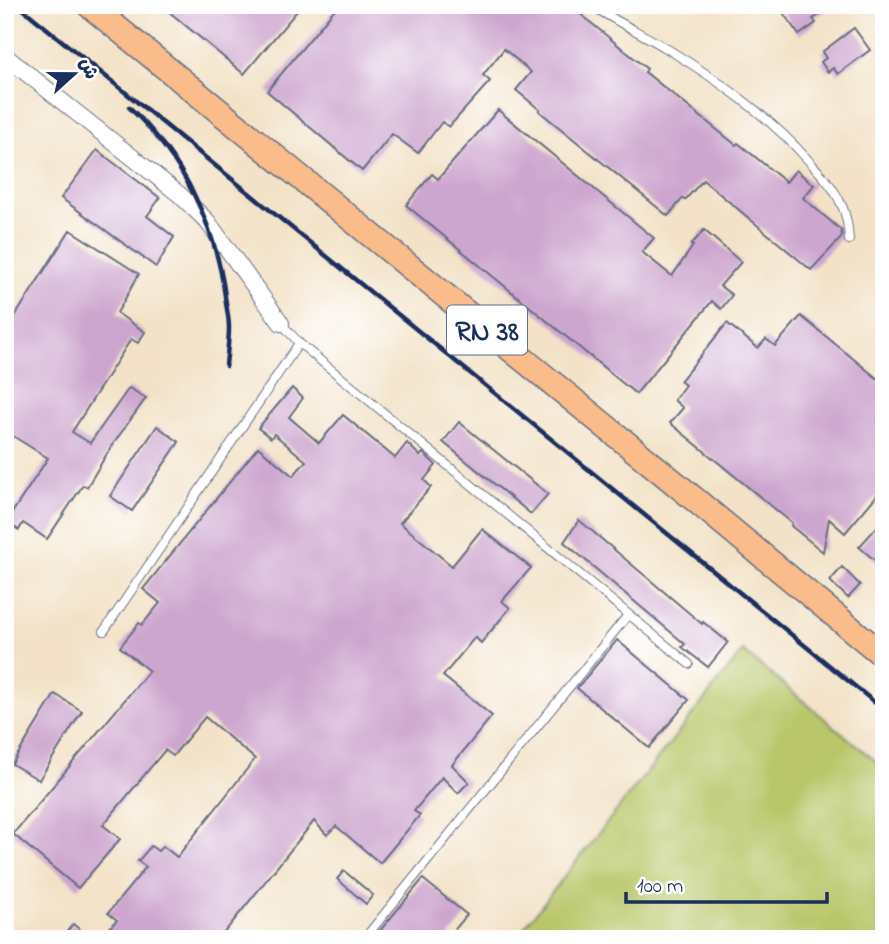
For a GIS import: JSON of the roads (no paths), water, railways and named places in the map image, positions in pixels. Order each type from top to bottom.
[{"type":"main road","name":"RN 38","points":[[89,5],[884,656]]},
{"type":"main road","name":"RN 38","points":[[106,5],[884,640]]},
{"type":"street","points":[[5,56],[180,195],[207,221],[281,323]]},
{"type":"lane","points":[[591,5],[707,74],[750,105],[795,145],[831,185],[842,204],[849,240]]},
{"type":"lane","points":[[281,323],[299,342],[688,664]]},
{"type":"lane","points":[[104,631],[299,342]]},
{"type":"lane","points":[[364,939],[628,615]]},
{"type":"railway","points":[[18,5],[884,710]]},
{"type":"railway","points":[[129,107],[165,147],[204,217],[220,269],[228,316],[226,366]]}]
